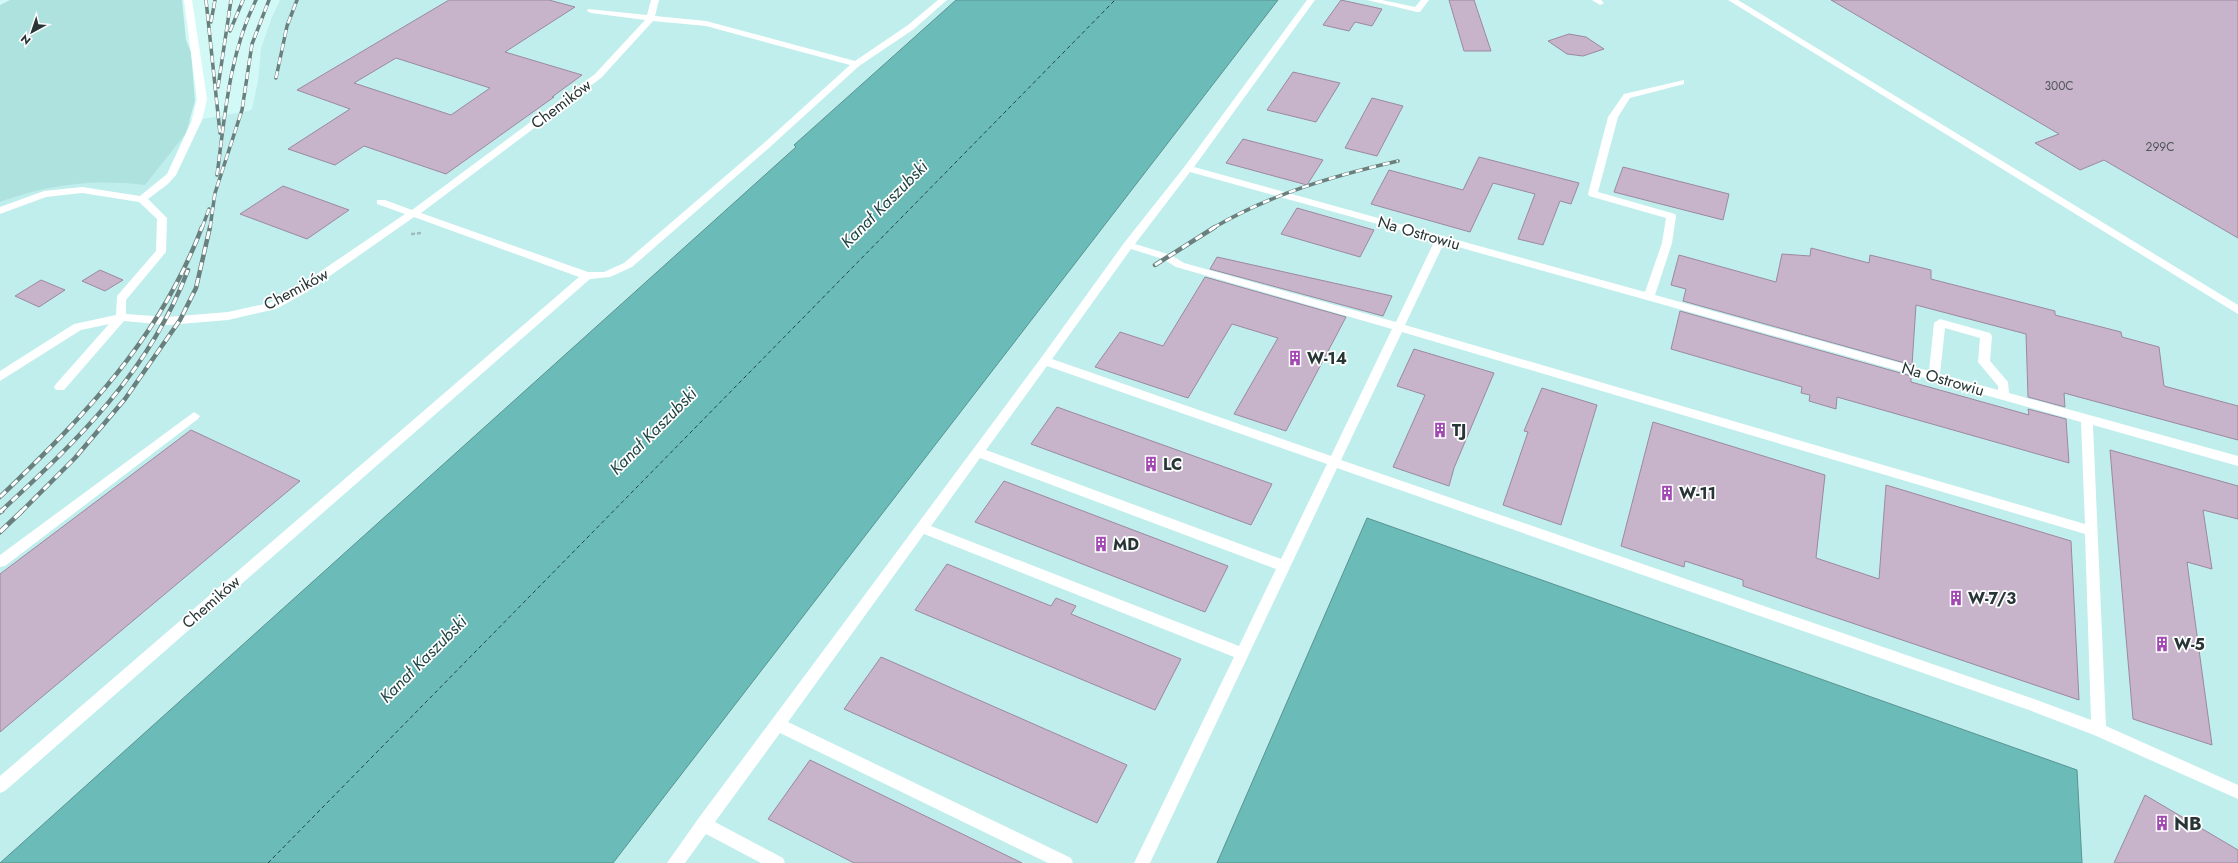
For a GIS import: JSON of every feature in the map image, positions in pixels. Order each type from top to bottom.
[{"type":"lane","points":[[142,199],[165,182],[171,175],[197,120],[202,99],[200,75],[188,0]]},
{"type":"lane","points":[[381,202],[587,276],[606,275],[628,265],[767,145],[856,64],[911,27],[943,0]]},
{"type":"lane","points":[[675,863],[1045,362],[1128,245],[1188,168],[1311,0]]},
{"type":"lane","points":[[1371,0],[1417,10],[1425,0]]},
{"type":"lane","points":[[1732,0],[2238,310]]},
{"type":"lane","name":"Chemików","points":[[0,377],[78,326],[121,317],[167,321],[228,316],[272,306],[333,270],[413,214],[598,76],[650,18],[656,1]]},
{"type":"lane","points":[[591,11],[706,24],[856,64]]},
{"type":"lane","points":[[1649,297],[1667,243],[1670,216],[1593,194],[1613,117],[1627,96],[1681,82]]},
{"type":"lane","name":"Na Ostrowiu","points":[[1188,168],[2238,461]]},
{"type":"lane","points":[[0,211],[44,194],[82,190],[142,199],[162,218],[161,252],[121,299],[121,317],[60,387]]},
{"type":"lane","points":[[1142,863],[1441,239]]},
{"type":"lane","points":[[1128,245],[1167,257],[1180,265],[1398,327],[2092,531]]},
{"type":"lane","name":"Chemików","points":[[0,786],[587,276]]},
{"type":"lane","points":[[1934,376],[1940,323],[1986,336],[1984,362],[2004,385],[2003,395]]},
{"type":"lane","points":[[1045,362],[2099,730],[2238,792]]},
{"type":"lane","points":[[0,562],[194,416]]},
{"type":"lane","points":[[2087,419],[2099,730]]},
{"type":"lane","points":[[978,452],[1284,566]]},
{"type":"lane","points":[[922,528],[1242,654]]},
{"type":"lane","points":[[777,724],[1065,863]]},
{"type":"lane","points":[[703,824],[777,863]]},
{"type":"shaded area","points":[[10,0],[182,0],[186,40],[191,52],[195,101],[186,133],[145,185],[125,183],[71,184],[37,191],[0,202],[0,5]]},
{"type":"shaded area","points":[[280,0],[956,0],[794,145],[796,147],[0,863],[0,202],[22,194],[69,183],[116,182],[186,133],[190,121],[249,111],[252,109],[258,81],[261,48]]},
{"type":"shaded area","points":[[1278,0],[2238,0],[2238,863],[2082,863],[2077,770],[1367,518],[1217,863],[613,863]]},
{"type":"water","name":"Kanał Kaszubski","points":[[956,0],[1278,0],[613,863],[0,863],[796,147],[794,145]]},
{"type":"water","points":[[1367,518],[2077,770],[2082,863],[1217,863]]},
{"type":"building","points":[[449,0],[549,0],[575,7],[505,52],[582,75],[552,97],[554,97],[446,174],[364,146],[335,165],[288,149],[350,109],[297,90]],"holes":[[[396,58],[490,88],[451,115],[354,83]]]},
{"type":"building","points":[[1341,0],[1382,9],[1372,26],[1355,22],[1349,31],[1323,25]]},
{"type":"building","points":[[1449,0],[1474,0],[1491,51],[1464,51]]},
{"type":"building","points":[[1831,0],[2238,0],[2238,238],[2104,160],[2080,170],[2035,143],[2059,134]]},
{"type":"building","points":[[1569,34],[1586,37],[1604,49],[1583,56],[1567,54],[1548,41]]},
{"type":"building","points":[[1293,72],[1340,83],[1316,122],[1267,110]]},
{"type":"building","points":[[1372,98],[1403,106],[1377,156],[1345,148]]},
{"type":"building","points":[[1243,139],[1323,160],[1307,185],[1226,163]]},
{"type":"building","points":[[1479,157],[1579,183],[1571,204],[1560,201],[1543,245],[1518,239],[1535,194],[1493,183],[1470,232],[1371,204],[1389,170],[1463,190]]},
{"type":"building","points":[[1623,167],[1729,194],[1723,220],[1614,192]]},
{"type":"building","points":[[283,186],[349,210],[307,239],[240,214]]},
{"type":"building","points":[[1297,208],[1374,230],[1360,257],[1281,234]]},
{"type":"building","points":[[1811,248],[1869,263],[1870,255],[1931,270],[1931,279],[2055,311],[2055,315],[2121,332],[2122,337],[2159,347],[2164,386],[2238,406],[2238,440],[2064,393],[2065,407],[2028,397],[2026,334],[1916,305],[1912,365],[1683,301],[1686,289],[1671,285],[1679,255],[1776,282],[1782,254],[1810,256]]},
{"type":"building","points":[[1217,257],[1392,296],[1383,316],[1210,269]]},
{"type":"building","points":[[100,270],[123,280],[105,291],[82,281]]},
{"type":"building","name":"W-14","points":[[1205,277],[1346,317],[1286,431],[1234,414],[1278,338],[1232,324],[1188,398],[1095,367],[1120,332],[1163,346]]},
{"type":"building","points":[[41,280],[65,290],[39,307],[15,296]]},
{"type":"building","points":[[1680,311],[1911,376],[1911,382],[2029,415],[2028,409],[2066,419],[2069,463],[1837,397],[1836,409],[1809,401],[1810,395],[1801,393],[1802,387],[1671,349]]},
{"type":"building","name":"TJ","points":[[1414,349],[1494,373],[1454,468],[1449,486],[1393,467],[1425,395],[1397,386]]},
{"type":"building","points":[[1542,388],[1597,405],[1561,525],[1503,505],[1528,432],[1524,431]]},
{"type":"building","name":"LC","points":[[1057,407],[1272,484],[1251,525],[1031,444]]},
{"type":"building","points":[[1653,422],[1825,475],[1816,558],[1879,579],[1886,485],[2071,541],[2079,700],[1743,586],[1743,580],[1685,561],[1684,567],[1621,546]]},
{"type":"building","points":[[191,430],[300,481],[0,732],[0,574]]},
{"type":"building","name":"W-5","points":[[2110,450],[2238,486],[2238,519],[2203,510],[2212,569],[2187,562],[2212,745],[2133,719]]},
{"type":"building","name":"MD","points":[[1004,481],[1228,566],[1205,612],[975,522]]},
{"type":"building","points":[[947,564],[1051,606],[1056,598],[1076,606],[1071,614],[1181,659],[1155,710],[915,610]]},
{"type":"building","points":[[881,657],[1127,765],[1097,823],[844,709]]},
{"type":"building","points":[[810,760],[1022,863],[854,863],[768,819]]},
{"type":"building","name":"NB","points":[[2145,795],[2238,850],[2238,863],[2114,863]]},
{"type":"ferry route","points":[[268,863],[1115,0]]},
{"type":"railway","points":[[206,0],[220,133]]},
{"type":"railway","points":[[211,22],[215,0]]},
{"type":"railway","points":[[218,87],[231,0]]},
{"type":"railway","points":[[230,31],[243,0]]},
{"type":"railway","points":[[217,175],[229,86],[240,42],[256,0]]},
{"type":"railway","points":[[210,228],[215,193],[242,110],[252,44],[269,0]]},
{"type":"railway","points":[[276,78],[287,26],[297,0]]},
{"type":"railway","points":[[1213,228],[1257,205],[1303,187],[1398,161]]},
{"type":"railway","points":[[202,228],[209,209]]},
{"type":"railway","points":[[0,497],[61,436],[117,374],[142,340],[164,305],[184,268],[202,227]]},
{"type":"railway","points":[[22,511],[75,458],[125,399],[180,320],[196,288],[210,227]]},
{"type":"railway","points":[[1155,265],[1215,227]]},
{"type":"railway","points":[[2,511],[0,512],[57,458],[109,402],[153,341],[172,307],[188,270]]},
{"type":"railway","points":[[0,532],[22,511]]},
{"type":"place","name":"W-14","points":[[1295,358]]},
{"type":"place","name":"TJ","points":[[1440,430]]},
{"type":"place","name":"LC","points":[[1151,464]]},
{"type":"place","name":"W-11","points":[[1667,493]]},
{"type":"place","name":"MD","points":[[1101,544]]},
{"type":"place","name":"W-7/3","points":[[1956,598]]},
{"type":"place","name":"W-5","points":[[2162,644]]},
{"type":"place","name":"NB","points":[[2162,823]]}]
